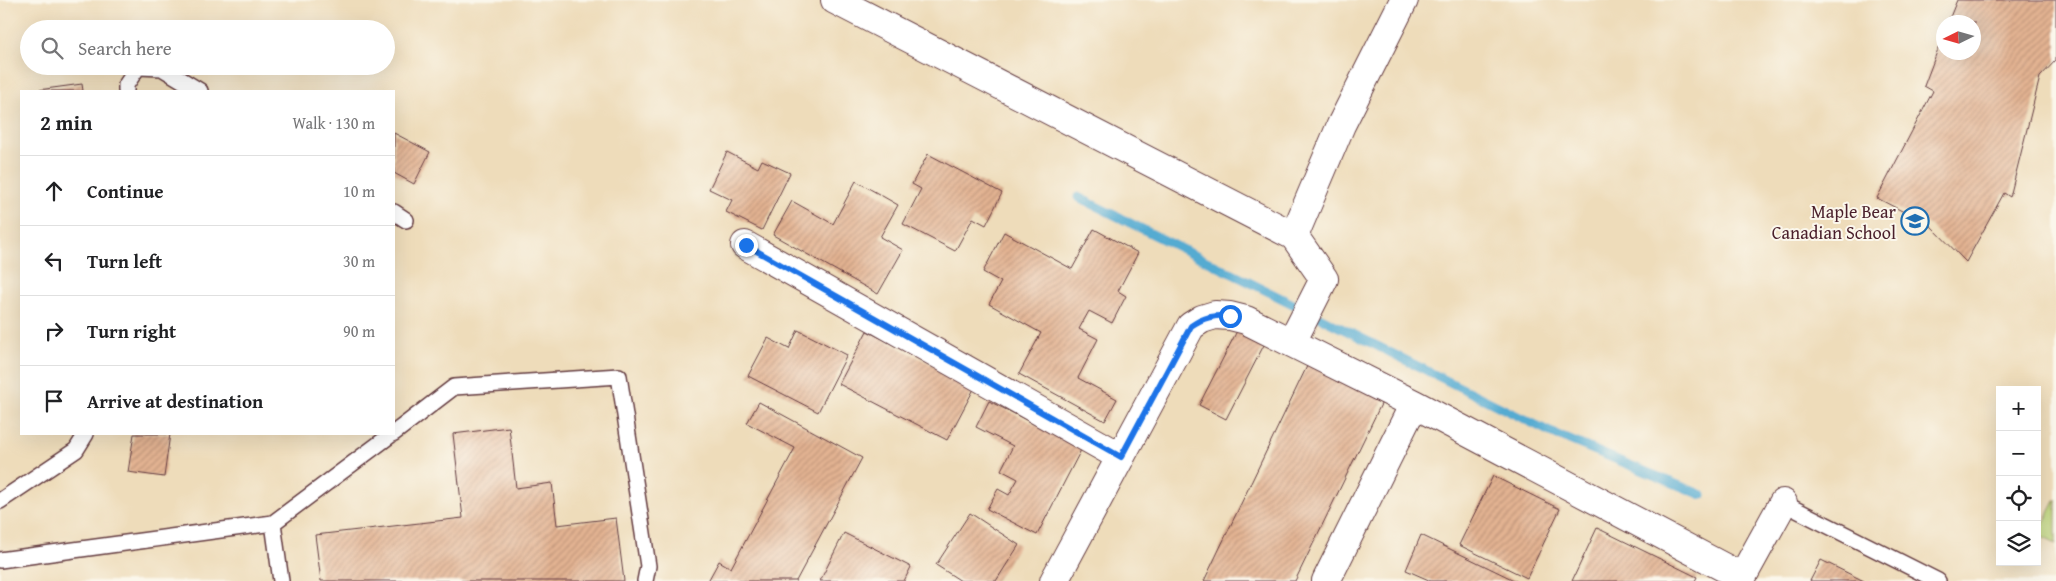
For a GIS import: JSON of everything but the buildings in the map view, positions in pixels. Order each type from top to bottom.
[{"type":"street","points":[[835,0],[1294,236],[1324,279],[1292,342]]},
{"type":"street","points":[[1294,236],[1341,125],[1404,0]]},
{"type":"street","points":[[746,245],[1121,457]]},
{"type":"street","points":[[1054,581],[1191,326],[1202,319],[1215,315],[1246,320],[1292,342],[1414,404],[1741,579],[1783,503]]},
{"type":"street","points":[[1326,581],[1414,404]]},
{"type":"lane","points":[[126,90],[126,84],[132,75]]},
{"type":"lane","points":[[174,75],[198,90]]},
{"type":"lane","points":[[395,431],[454,387],[619,376],[648,566],[645,581]]},
{"type":"lane","points":[[0,501],[76,450],[85,435]]},
{"type":"lane","points":[[0,560],[272,524],[390,435]]},
{"type":"lane","points":[[1783,503],[1938,581]]},
{"type":"lane","points":[[272,524],[281,581]]},
{"type":"green space","points":[[2056,499],[2056,544],[2041,536],[2041,529]]},
{"type":"waterway","points":[[1078,197],[1550,432],[1702,495]]},
{"type":"place","name":"Maple Bear Canadian School","points":[[1915,221]]},
{"type":"route","points":[[746,245],[1121,457],[1191,326],[1202,319],[1215,315],[1230,316]]}]
